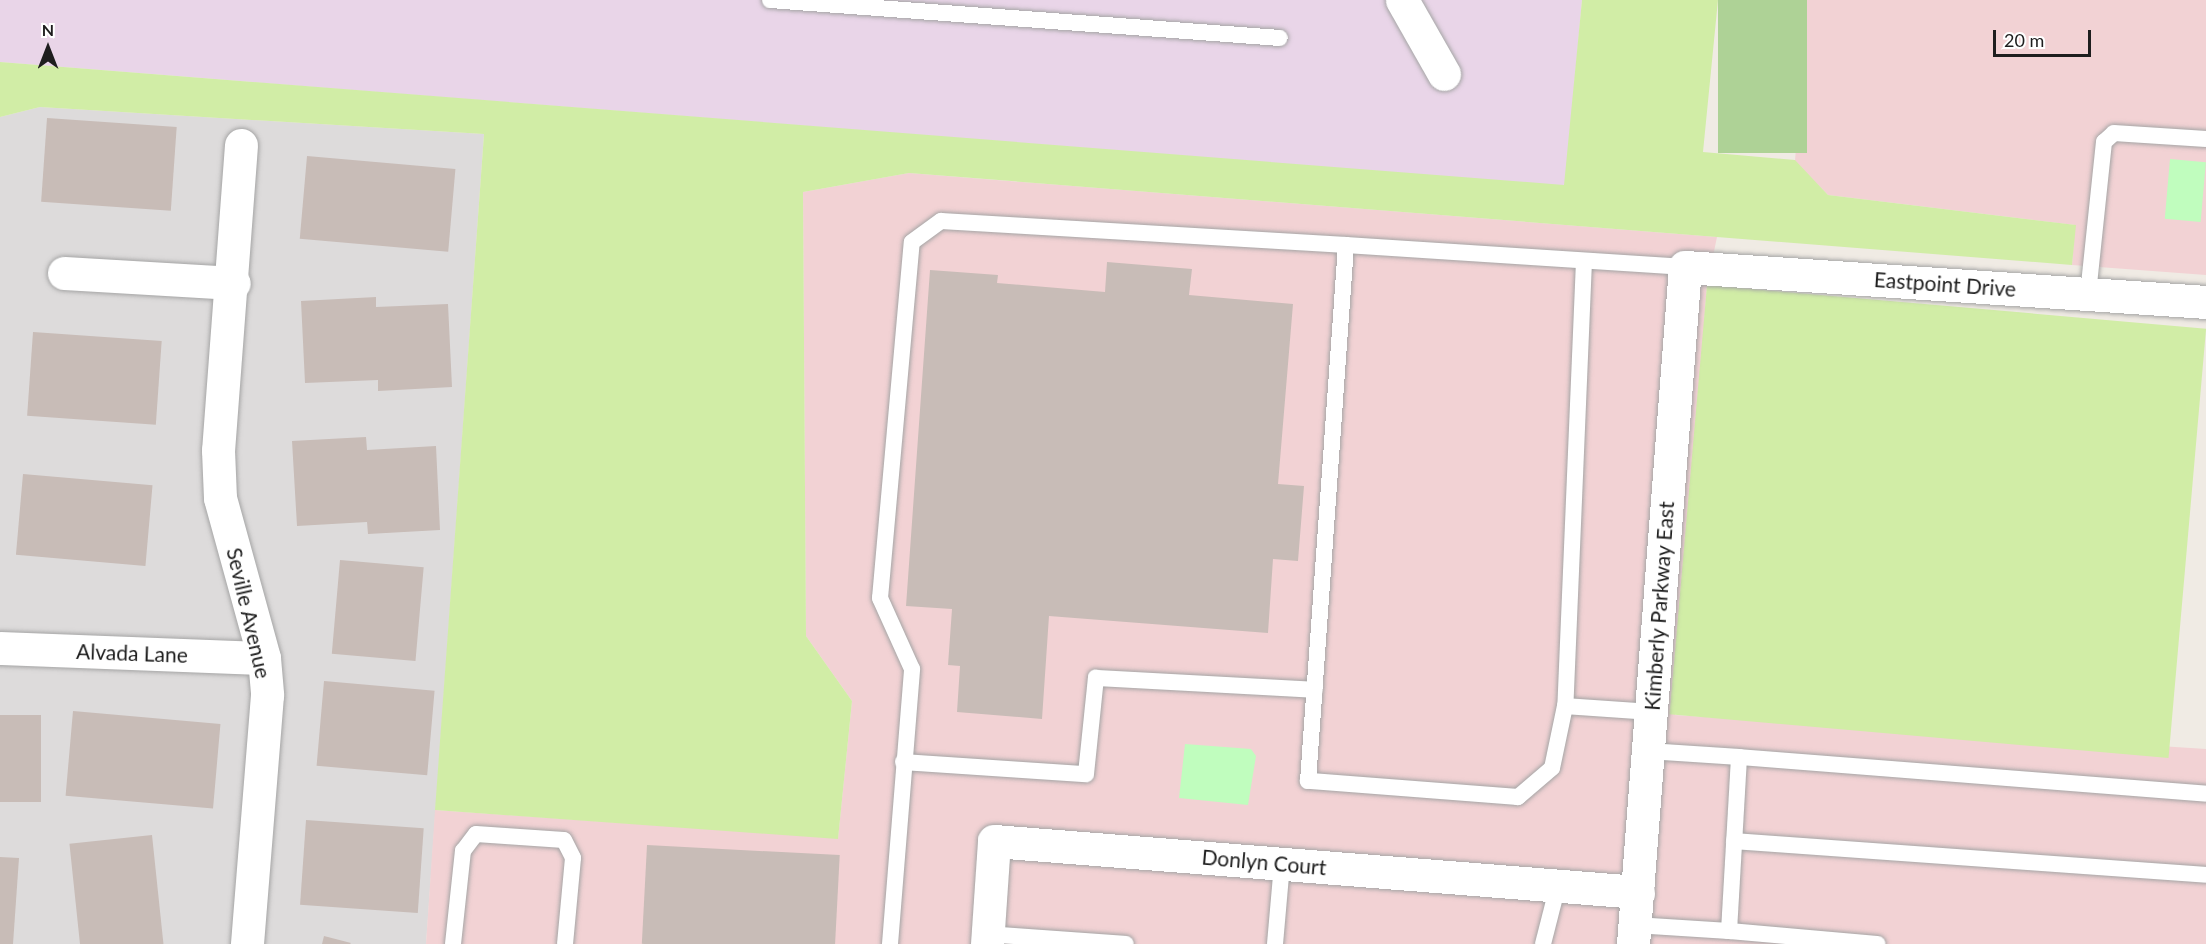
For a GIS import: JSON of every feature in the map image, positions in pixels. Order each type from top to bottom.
[{"type":"street","points":[[1402,0],[1444,74]]},
{"type":"street","name":"Seville Avenue","points":[[241,145],[234,283],[218,450],[220,498],[264,658],[266,737],[247,944]]},
{"type":"street","name":"Eastpoint Drive","points":[[1685,267],[2206,302]]},
{"type":"street","name":"Kimberly Parkway East","points":[[1634,934],[1685,267]]},
{"type":"street","points":[[64,273],[234,283]]},
{"type":"street","name":"Alvada Lane","points":[[0,648],[264,658]]},
{"type":"street","name":"Donlyn Court","points":[[987,939],[994,841],[1638,892]]},
{"type":"lane","points":[[771,0],[1280,38]]},
{"type":"lane","points":[[2088,294],[2104,142],[2114,133],[2206,139]]},
{"type":"lane","points":[[890,944],[912,669],[880,598],[912,242],[941,221],[1685,267]]},
{"type":"lane","points":[[1346,245],[1308,781],[1518,797],[1552,768],[1565,706],[1584,261]]},
{"type":"lane","points":[[903,762],[1086,774],[1096,678],[1315,690]]},
{"type":"lane","points":[[1565,706],[1651,712]]},
{"type":"lane","points":[[1648,750],[2206,795]]},
{"type":"lane","points":[[1729,931],[1739,756]]},
{"type":"lane","points":[[453,944],[463,851],[476,834],[564,840],[573,858],[565,944]]},
{"type":"lane","points":[[1734,841],[2206,875]]},
{"type":"lane","points":[[1275,944],[1281,864]]},
{"type":"lane","points":[[1542,944],[1558,885]]},
{"type":"lane","points":[[1634,934],[1729,931],[1877,944]]},
{"type":"lane","points":[[987,939],[1125,944]]},
{"type":"shaded area","points":[[0,0],[1582,0],[1565,186],[0,62]]},
{"type":"shaded area","points":[[1807,0],[2206,0],[2206,275],[2072,265],[2075,225],[1828,195],[1795,161]]},
{"type":"shaded area","points":[[40,107],[484,134],[426,944],[0,944],[0,117]]},
{"type":"shaded area","points":[[909,173],[1717,237],[1707,285],[1675,715],[2206,749],[2206,944],[426,944],[435,810],[838,838],[852,701],[806,636],[803,192]]},
{"type":"green space","points":[[1582,0],[1718,0],[1703,152],[1795,160],[1828,195],[2076,225],[2072,265],[909,173],[803,192],[806,636],[852,701],[838,839],[435,810],[484,134],[40,107],[0,117],[0,62],[1564,185]]},
{"type":"green space","points":[[1718,0],[1807,0],[1807,153],[1718,153]]},
{"type":"green space","points":[[2170,159],[2206,162],[2201,222],[2165,219]]},
{"type":"green space","points":[[1707,285],[2206,329],[2169,758],[1669,714]]},
{"type":"green space","points":[[1185,744],[1251,749],[1256,756],[1248,805],[1179,798]]},
{"type":"building","points":[[47,118],[177,127],[171,211],[41,202]]},
{"type":"building","points":[[307,156],[455,169],[448,252],[300,239]]},
{"type":"building","points":[[1107,262],[1192,269],[1189,295],[1293,304],[1278,484],[1304,486],[1298,561],[1273,559],[1268,633],[1049,616],[1042,719],[957,712],[960,666],[948,665],[952,609],[906,606],[930,270],[998,275],[997,283],[1105,292]]},
{"type":"building","points":[[376,297],[376,307],[448,304],[452,387],[378,391],[378,380],[305,383],[301,301]]},
{"type":"building","points":[[33,332],[162,341],[156,425],[27,416]]},
{"type":"building","points":[[366,437],[367,450],[436,446],[440,530],[368,534],[367,522],[297,526],[292,441]]},
{"type":"building","points":[[23,474],[153,485],[145,566],[16,555]]},
{"type":"building","points":[[340,560],[424,567],[415,661],[332,654]]},
{"type":"building","points":[[324,681],[435,691],[427,775],[317,766]]},
{"type":"building","points":[[73,711],[220,724],[213,809],[66,796]]},
{"type":"building","points":[[0,715],[41,715],[41,802],[0,802]]},
{"type":"building","points":[[306,820],[424,828],[418,913],[300,905]]},
{"type":"building","points":[[152,835],[163,944],[80,944],[69,844]]},
{"type":"building","points":[[647,845],[840,855],[835,944],[642,944]]},
{"type":"building","points":[[0,857],[19,858],[13,944],[0,944]]},
{"type":"building","points":[[324,936],[351,943],[322,944]]}]
